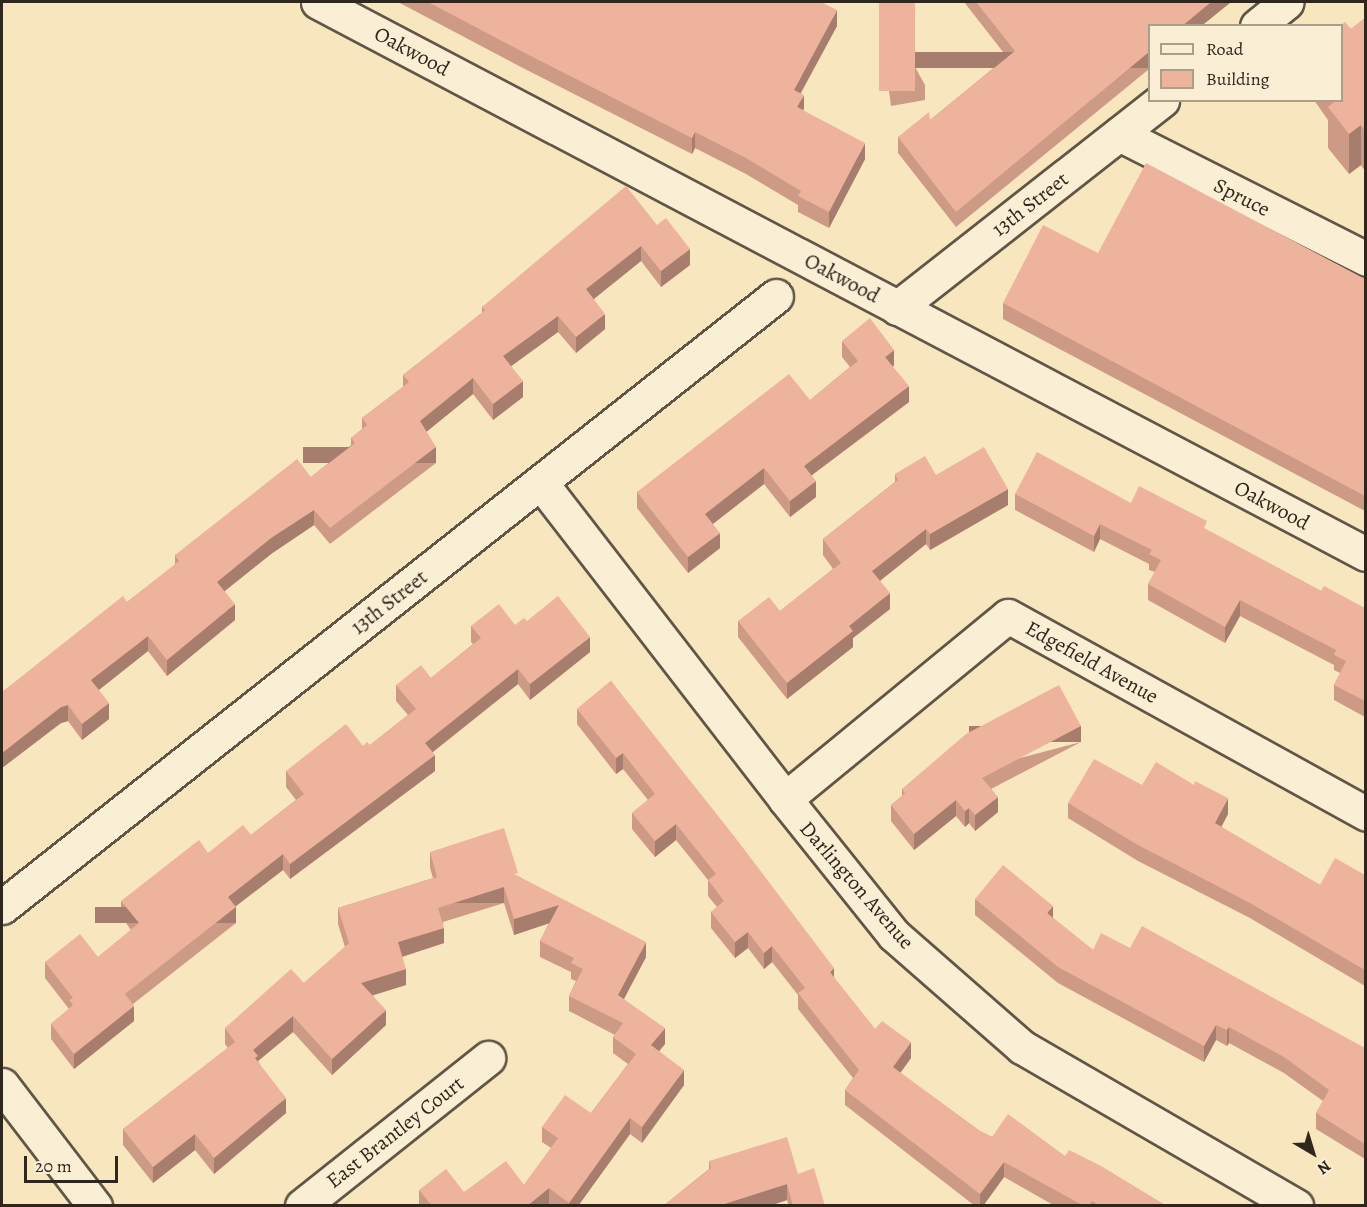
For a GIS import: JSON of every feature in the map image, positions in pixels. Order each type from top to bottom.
[{"type":"street","name":"Oakwood","points":[[318,2],[1365,554]]},
{"type":"street","points":[[1260,24],[1287,2]]},
{"type":"street","name":"13th Street","points":[[897,308],[1159,102]]},
{"type":"street","name":"Spruce","points":[[1119,134],[1365,259]]},
{"type":"street","name":"13th Street","points":[[2,907],[776,296]]},
{"type":"street","name":"Darlington Avenue","points":[[541,483],[785,799],[894,934],[1022,1047],[1296,1206]]},
{"type":"street","name":"Edgefield Avenue","points":[[785,799],[1008,616],[1365,814]]},
{"type":"street","name":"East Brantley Court","points":[[302,1206],[488,1058]]},
{"type":"street","points":[[2,1085],[95,1206]]},
{"type":"building","points":[[428,2],[821,2],[837,10],[794,90],[804,95],[797,107],[865,143],[829,212],[798,196],[801,191],[746,158],[695,132],[692,138]]},
{"type":"building","points":[[879,2],[915,2],[915,91],[879,91]]},
{"type":"building","points":[[976,2],[1211,2],[1184,24],[1148,24],[1148,53],[956,212],[898,137],[929,112],[930,120],[1015,51]]},
{"type":"building","points":[[1365,18],[1365,131],[1361,125],[1349,134],[1328,107],[1334,102],[1343,102],[1342,24],[1345,22],[1351,29]]},
{"type":"building","points":[[1146,163],[1365,279],[1365,496],[1003,303],[1043,225],[1098,253]]},
{"type":"building","points":[[626,186],[657,225],[666,218],[690,249],[661,271],[641,246],[586,289],[605,314],[576,337],[558,316],[503,356],[523,381],[493,404],[473,378],[420,421],[436,447],[330,528],[314,510],[271,538],[217,582],[235,604],[167,660],[148,636],[91,680],[109,703],[82,724],[68,705],[61,707],[2,753],[2,692],[123,596],[127,602],[179,561],[175,555],[297,459],[311,477],[355,443],[351,438],[367,425],[362,418],[409,382],[403,375],[485,310],[482,307]]},
{"type":"building","points":[[870,318],[894,350],[885,357],[909,386],[804,466],[816,481],[790,501],[764,468],[705,514],[720,533],[688,557],[637,492],[789,374],[810,400],[858,361],[842,341]]},
{"type":"building","points":[[984,447],[1008,489],[930,534],[926,529],[872,571],[890,593],[849,626],[853,631],[787,683],[738,621],[769,597],[780,611],[841,563],[823,539],[898,480],[895,474],[925,456],[936,475]]},
{"type":"building","points":[[1037,452],[1131,503],[1139,486],[1207,521],[1204,528],[1321,591],[1324,586],[1365,608],[1365,701],[1334,685],[1346,661],[1334,655],[1336,650],[1240,600],[1225,627],[1148,584],[1161,560],[1149,554],[1152,550],[1100,524],[1094,536],[1015,494]]},
{"type":"building","points":[[558,596],[590,637],[530,684],[518,669],[425,743],[435,755],[290,864],[283,854],[228,897],[236,907],[125,994],[134,1006],[74,1054],[51,1024],[73,1005],[69,1000],[73,998],[45,962],[80,934],[98,957],[139,923],[121,901],[199,840],[208,853],[243,825],[251,835],[304,794],[286,771],[346,724],[363,746],[367,742],[370,745],[416,709],[396,685],[421,665],[431,678],[481,638],[471,626],[499,604],[515,625],[524,618],[527,621]]},
{"type":"building","points":[[611,681],[734,836],[834,968],[830,972],[875,1029],[882,1021],[911,1042],[893,1067],[980,1131],[992,1137],[1008,1114],[1065,1156],[1069,1150],[1101,1166],[1167,1206],[1100,1206],[1092,1201],[1089,1206],[1084,1206],[1004,1162],[980,1194],[845,1090],[859,1070],[798,993],[805,988],[772,946],[764,953],[748,932],[735,942],[711,912],[724,901],[708,880],[716,874],[676,824],[655,841],[632,813],[655,794],[623,753],[616,758],[577,709]]},
{"type":"building","points":[[1059,685],[1081,726],[982,778],[998,797],[975,815],[969,808],[965,811],[956,800],[914,834],[891,805],[905,793],[902,789],[966,734]]},
{"type":"building","points":[[1094,759],[1142,785],[1156,762],[1194,785],[1195,781],[1228,798],[1215,823],[1320,885],[1335,858],[1365,875],[1365,970],[1250,903],[1138,845],[1068,803]]},
{"type":"building","points":[[504,828],[518,873],[514,874],[646,942],[618,995],[665,1028],[651,1045],[684,1070],[642,1127],[630,1118],[569,1203],[549,1188],[527,1206],[432,1206],[419,1190],[446,1169],[464,1192],[506,1161],[524,1185],[558,1138],[542,1127],[565,1095],[591,1113],[636,1054],[613,1037],[623,1023],[569,996],[583,969],[571,963],[574,958],[540,941],[559,905],[514,919],[504,887],[438,908],[444,928],[398,942],[406,969],[361,983],[386,1010],[332,1059],[293,1016],[253,1050],[258,1056],[255,1058],[286,1098],[214,1158],[195,1134],[153,1167],[123,1129],[235,1042],[225,1028],[291,969],[304,983],[349,943],[338,908],[437,877],[430,852]]},
{"type":"building","points":[[1003,865],[1053,906],[1047,913],[1093,950],[1101,933],[1130,948],[1142,926],[1365,1048],[1365,1144],[1316,1113],[1329,1090],[1284,1057],[1229,1027],[1227,1030],[1216,1025],[1204,1046],[1058,967],[975,899]]},
{"type":"building","points":[[787,1137],[798,1174],[814,1168],[825,1206],[793,1206],[787,1184],[718,1206],[663,1206],[711,1168],[709,1161]]}]
